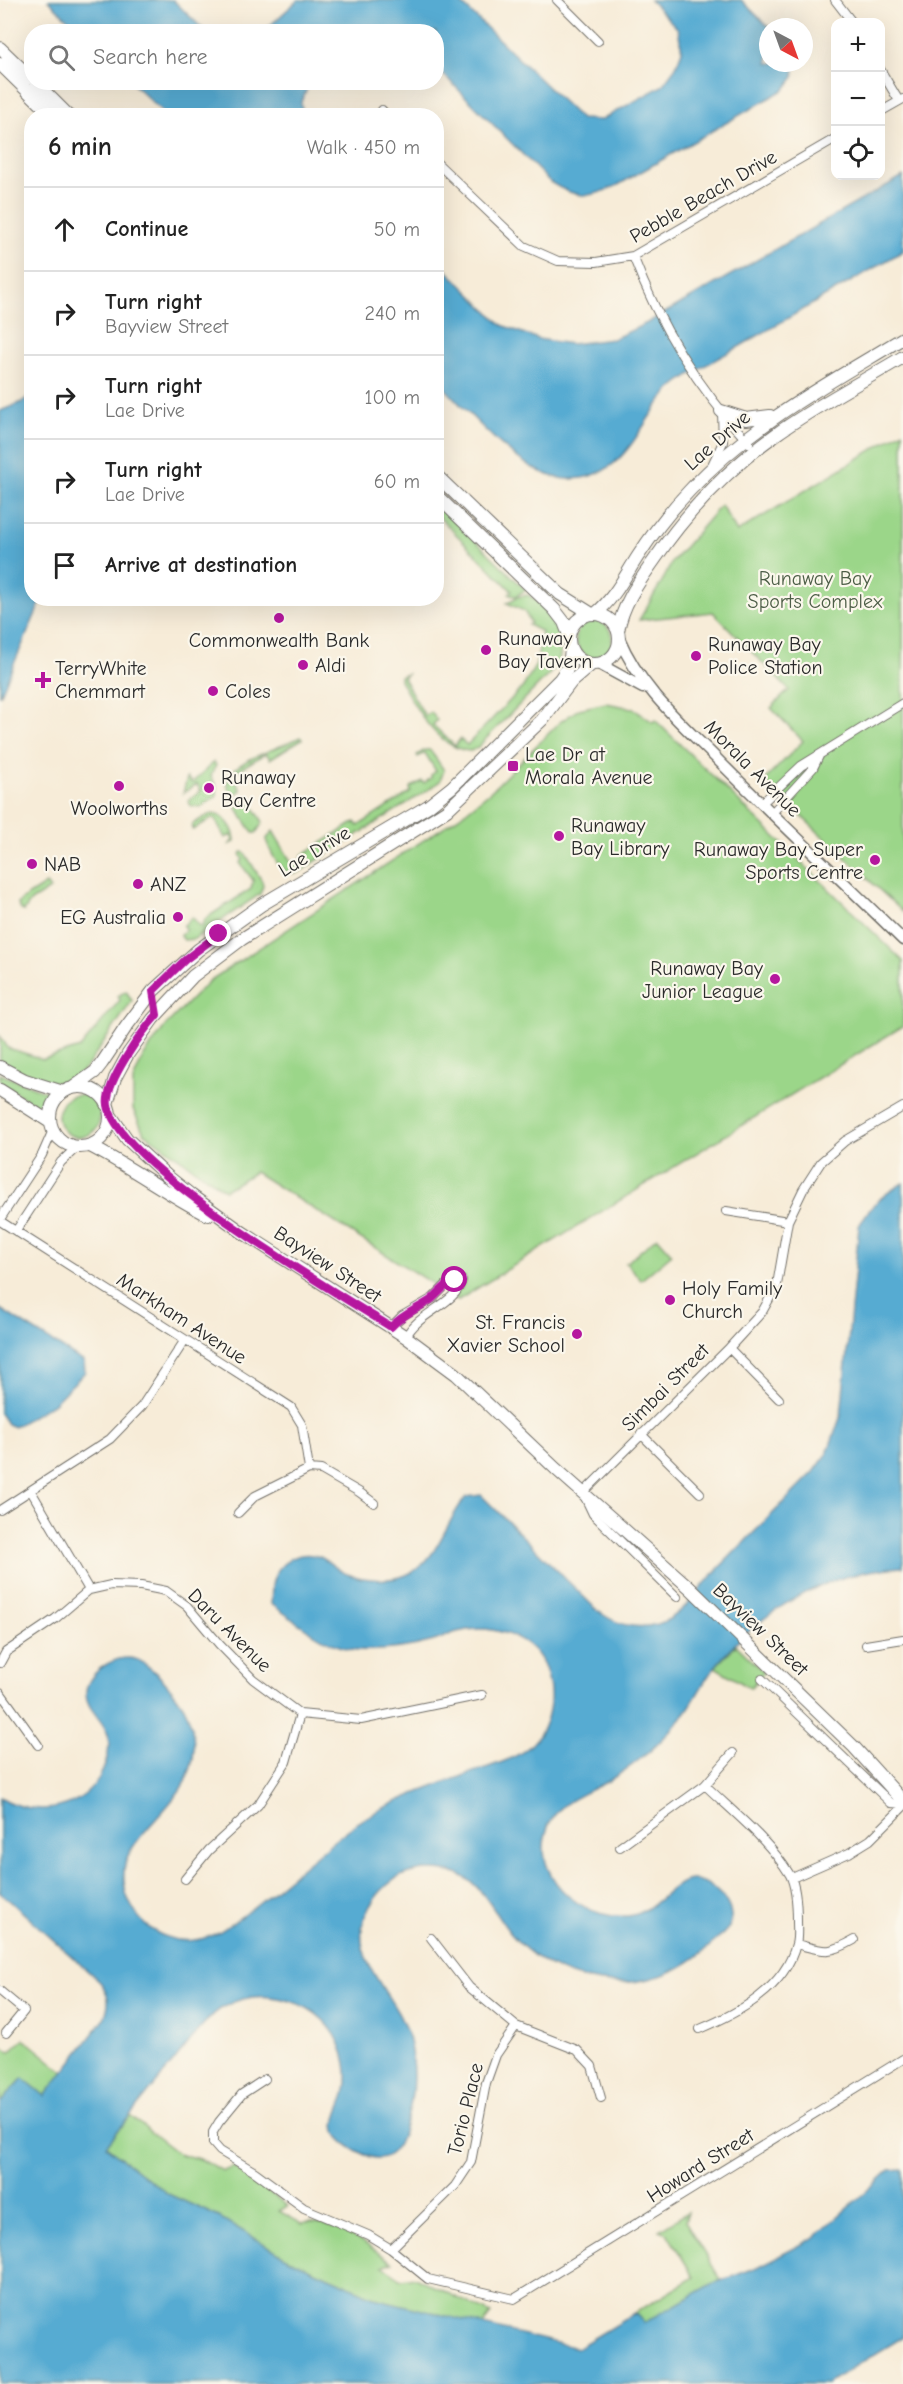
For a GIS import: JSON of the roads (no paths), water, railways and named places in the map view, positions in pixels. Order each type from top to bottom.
[{"type":"main road","points":[[0,48],[24,71]]},
{"type":"main road","points":[[0,64],[24,88]]},
{"type":"main road","points":[[26,90],[45,108]]},
{"type":"main road","points":[[43,90],[61,108]]},
{"type":"main road","name":"Lae Drive","points":[[594,614],[608,603],[661,524],[706,473],[744,439],[777,415],[903,338]]},
{"type":"main road","name":"Lae Drive","points":[[619,635],[623,610],[630,597],[672,535],[716,485],[755,450],[799,419],[903,357]]},
{"type":"main road","points":[[721,411],[746,419],[777,415]]},
{"type":"main road","points":[[444,483],[560,594],[594,614],[609,619],[619,635],[619,645],[611,658],[595,664],[579,660],[571,649],[564,622],[549,604],[444,503]]},
{"type":"main road","points":[[569,635],[575,622],[594,614]]},
{"type":"main road","name":"Lae Drive","points":[[69,1090],[95,1072],[153,991],[186,959],[261,905],[428,806],[452,787],[560,679],[568,666],[571,649]]},
{"type":"main road","name":"Lae Drive","points":[[107,1104],[123,1062],[157,1015],[194,976],[231,947],[447,810],[542,720],[571,682],[595,664]]},
{"type":"main road","points":[[153,991],[157,1015]]},
{"type":"main road","points":[[0,1067],[26,1080],[69,1090],[84,1087],[94,1090],[102,1096],[111,1116],[107,1131],[102,1137],[83,1146],[62,1142],[51,1126],[0,1090]]},
{"type":"main road","points":[[51,1126],[52,1105],[69,1090]]},
{"type":"main road","name":"Bayview Street","points":[[111,1116],[127,1139],[166,1176],[242,1232],[391,1327],[456,1374],[583,1493],[690,1588],[854,1747],[903,1804]]},
{"type":"main road","name":"Bayview Street","points":[[83,1146],[117,1159],[175,1198],[242,1232]]},
{"type":"street","points":[[557,0],[598,41]]},
{"type":"street","points":[[835,0],[849,18]]},
{"type":"street","points":[[882,72],[901,100],[885,109]]},
{"type":"street","name":"Pebble Beach Drive","points":[[444,170],[524,246],[558,261],[596,262],[633,256],[831,141]]},
{"type":"street","points":[[633,256],[650,299],[699,381],[721,411],[755,450]]},
{"type":"street","points":[[706,473],[723,441],[721,411]]},
{"type":"street","name":"Morala Avenue","points":[[619,635],[630,663],[655,697],[771,814],[903,940]]},
{"type":"street","name":"Morala Avenue","points":[[595,664],[633,681],[655,697]]},
{"type":"street","points":[[761,804],[801,766],[903,703]]},
{"type":"street","points":[[771,814],[814,766],[819,756]]},
{"type":"street","name":"Simbai Street","points":[[583,1493],[729,1348],[762,1312],[777,1285],[788,1221],[803,1190],[821,1162],[845,1141],[903,1107]]},
{"type":"street","points":[[0,1220],[42,1155],[51,1126]]},
{"type":"street","points":[[16,1231],[61,1162],[83,1146]]},
{"type":"street","points":[[726,1211],[788,1221]]},
{"type":"street","name":"Markham Avenue","points":[[0,1220],[291,1407],[302,1425],[309,1469]]},
{"type":"street","points":[[391,1327],[402,1316],[433,1298],[450,1282],[462,1280],[456,1293],[418,1319],[406,1337]]},
{"type":"street","points":[[0,1510],[91,1452],[128,1422],[154,1389],[185,1340]]},
{"type":"street","points":[[729,1348],[779,1399]]},
{"type":"street","points":[[641,1434],[700,1493]]},
{"type":"street","points":[[238,1514],[255,1496],[309,1469],[321,1470],[374,1503]]},
{"type":"street","points":[[0,1663],[6,1652],[55,1619],[90,1590],[31,1491]]},
{"type":"street","name":"Bayview Street","points":[[583,1493],[593,1514],[677,1597]]},
{"type":"street","name":"Daru Avenue","points":[[90,1590],[111,1585],[141,1586],[166,1592],[187,1606],[253,1679],[300,1714]]},
{"type":"street","points":[[866,1645],[903,1639]]},
{"type":"street","name":"Bayview Street","points":[[762,1678],[891,1803],[903,1804]]},
{"type":"street","points":[[0,1692],[38,1745]]},
{"type":"street","points":[[185,1879],[209,1850],[258,1805],[286,1761],[300,1714],[361,1720],[482,1695]]},
{"type":"street","points":[[620,1847],[705,1785],[733,1753]]},
{"type":"street","points":[[700,2030],[728,2017],[762,1994],[781,1976],[796,1944],[797,1911],[792,1878],[774,1852],[705,1785]]},
{"type":"street","points":[[792,1878],[849,1853],[870,1840],[903,1804]]},
{"type":"street","points":[[431,1938],[469,1987],[516,2026],[577,2050],[592,2066],[602,2098]]},
{"type":"street","points":[[796,1944],[826,1952],[838,1950],[855,1940]]},
{"type":"street","points":[[0,1991],[24,2011],[6,2033]]},
{"type":"street","name":"Torio Place","points":[[391,2249],[455,2186],[471,2162],[477,2142],[486,2083],[496,2055],[516,2026]]},
{"type":"street","name":"Howard Street","points":[[391,2249],[428,2279],[514,2299],[903,2058]]},
{"type":"street","points":[[265,2079],[242,2094],[219,2122],[213,2132],[213,2143],[220,2151],[255,2172],[303,2208],[368,2235],[391,2249]]},
{"type":"water","points":[[48,0],[173,0],[198,24],[73,24]]},
{"type":"water","points":[[298,0],[458,0],[581,119],[601,120],[662,86],[676,67],[682,51],[678,29],[650,0],[741,0],[760,18],[759,72],[794,72],[794,77],[785,89],[618,185],[591,195],[576,194],[550,182],[444,75],[444,24],[272,24]]},
{"type":"water","points":[[139,90],[307,90],[301,102],[302,108],[159,108]]},
{"type":"water","points":[[903,176],[903,251],[675,385],[658,405],[629,448],[604,470],[588,477],[568,479],[551,476],[533,468],[497,441],[444,387],[444,268],[502,325],[538,339],[571,344],[613,339],[647,323]]},
{"type":"water","points":[[24,400],[24,606],[39,606],[0,696],[0,411]]},
{"type":"water","points":[[903,1183],[903,1567],[848,1576],[822,1585],[774,1611],[732,1647],[710,1673],[684,1715],[659,1742],[620,1774],[563,1806],[550,1822],[546,1833],[544,1851],[548,1868],[557,1884],[569,1897],[585,1907],[602,1914],[620,1916],[637,1914],[652,1906],[679,1884],[693,1880],[700,1881],[715,1890],[727,1903],[731,1919],[728,1928],[697,1957],[668,1973],[640,1981],[599,1982],[560,1971],[526,1949],[511,1934],[481,1891],[462,1876],[434,1870],[409,1873],[388,1884],[376,1897],[365,1917],[361,1935],[364,1952],[371,1969],[401,2019],[411,2049],[413,2084],[410,2108],[398,2145],[389,2155],[374,2158],[363,2154],[338,2136],[335,2125],[345,2095],[347,2071],[343,2052],[335,2034],[308,2008],[273,1997],[249,1998],[233,2002],[212,2016],[194,2035],[106,2146],[168,2194],[219,2217],[293,2261],[378,2299],[577,2348],[635,2313],[644,2323],[712,2284],[758,2267],[814,2238],[890,2170],[903,2169],[903,2337],[826,2384],[0,2384],[0,2103],[23,2078],[45,2096],[104,2019],[108,2004],[106,1991],[100,1982],[0,1892],[0,1797],[14,1804],[44,1809],[58,1807],[84,1795],[95,1784],[103,1770],[109,1744],[106,1729],[88,1704],[86,1692],[88,1684],[106,1664],[124,1658],[140,1661],[153,1670],[175,1694],[189,1717],[194,1748],[192,1764],[179,1791],[131,1850],[124,1870],[124,1885],[128,1899],[137,1915],[156,1932],[179,1940],[198,1940],[229,1926],[345,1832],[373,1813],[420,1792],[518,1755],[532,1744],[543,1728],[550,1700],[546,1671],[532,1648],[522,1640],[497,1631],[483,1629],[454,1633],[434,1641],[404,1647],[368,1650],[347,1648],[313,1633],[271,1604],[273,1581],[280,1568],[298,1556],[312,1555],[320,1557],[347,1574],[361,1578],[384,1579],[406,1575],[417,1569],[434,1551],[466,1497],[481,1495],[605,1616],[626,1625],[650,1626],[676,1615],[814,1472],[827,1454],[841,1415],[859,1226],[878,1201]]},
{"type":"water","points":[[0,1309],[84,1362],[85,1372],[53,1404],[14,1427],[7,1424],[0,1413]]},
{"type":"place","name":"Commonwealth Bank","points":[[279,618]]},
{"type":"place","name":"Runaway Bay Tavern","points":[[486,650]]},
{"type":"place","name":"Runaway Bay Police Station","points":[[696,656]]},
{"type":"place","name":"Aldi","points":[[303,665]]},
{"type":"place","name":"TerryWhite Chemmart","points":[[43,680]]},
{"type":"place","name":"Coles","points":[[213,691]]},
{"type":"place","name":"Lae Dr at Morala Avenue","points":[[513,766]]},
{"type":"place","name":"Woolworths","points":[[119,786]]},
{"type":"place","name":"Runaway Bay Centre","points":[[209,788]]},
{"type":"place","name":"Runaway Bay Library","points":[[559,836]]},
{"type":"place","name":"Runaway Bay Super Sports Centre","points":[[875,860]]},
{"type":"place","name":"NAB","points":[[32,864]]},
{"type":"place","name":"ANZ","points":[[138,884]]},
{"type":"place","name":"EG Australia","points":[[178,917]]},
{"type":"place","name":"Runaway Bay Junior League","points":[[775,979]]},
{"type":"place","name":"Holy Family Church","points":[[670,1300]]},
{"type":"place","name":"St. Francis Xavier School","points":[[577,1334]]},
{"type":"park label","name":"Runaway Bay Sports Complex","points":[[815,590]]}]
